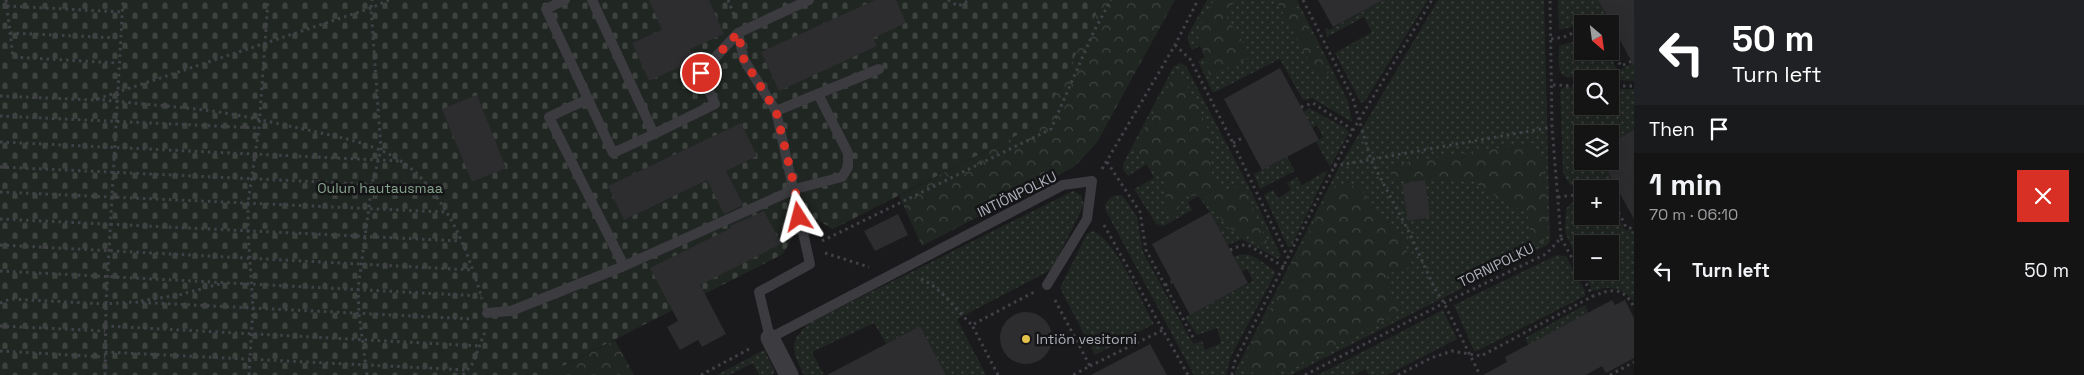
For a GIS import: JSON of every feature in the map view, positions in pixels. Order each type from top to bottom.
[{"type":"street","points":[[770,338],[789,375]]},
{"type":"lane","points":[[565,0],[546,9],[613,153],[715,104],[701,73],[738,33],[809,0]]},
{"type":"lane","points":[[592,0],[654,134]]},
{"type":"lane","points":[[738,33],[744,60],[776,111],[795,189],[810,264],[759,292],[770,338]]},
{"type":"lane","points":[[776,111],[878,69]]},
{"type":"lane","points":[[486,317],[511,311],[624,266],[795,189],[842,178],[848,167],[848,153],[818,94]]},
{"type":"lane","points":[[588,100],[549,117],[624,266]]},
{"type":"lane","points":[[1047,286],[1087,219],[1092,181]]},
{"type":"lane","name":"INTIÖNPOLKU","points":[[770,338],[1063,185],[1092,181]]},
{"type":"path","points":[[6,0],[13,57],[118,64]]},
{"type":"path","points":[[105,375],[105,326],[122,0]]},
{"type":"path","points":[[249,375],[253,308],[250,284],[248,203],[260,120],[268,0]]},
{"type":"path","points":[[367,375],[359,314],[358,290],[372,184],[381,150],[372,0]]},
{"type":"path","points":[[96,99],[371,8],[389,0]]},
{"type":"path","points":[[948,0],[958,6],[970,0]]},
{"type":"path","points":[[807,247],[830,238],[888,208],[930,190],[1051,129],[1094,31],[1111,0]]},
{"type":"path","points":[[1092,181],[1107,162],[1175,45],[1198,0]]},
{"type":"path","points":[[1303,0],[1353,99],[1371,160],[1480,375]]},
{"type":"path","points":[[1232,375],[1234,363],[1353,130],[1432,0]]},
{"type":"path","points":[[1550,0],[1553,85],[1552,127],[1561,238],[1593,296]]},
{"type":"path","points":[[7,6],[122,12]]},
{"type":"path","points":[[10,33],[120,38]]},
{"type":"path","points":[[1551,39],[1574,33]]},
{"type":"path","points":[[1175,45],[1190,59],[1233,143],[1288,259]]},
{"type":"path","points":[[1618,60],[1621,66],[1634,60]]},
{"type":"path","points":[[1553,85],[1574,86]]},
{"type":"path","points":[[1619,86],[1634,86]]},
{"type":"path","points":[[0,96],[96,99],[230,114],[364,143],[400,161],[420,177],[446,212],[461,241],[481,296],[486,317],[486,329],[473,363],[463,375]]},
{"type":"path","points":[[1301,107],[1313,103],[1353,130]]},
{"type":"path","points":[[0,116],[259,128]]},
{"type":"path","points":[[1334,166],[1552,127]]},
{"type":"path","points":[[1233,143],[1244,137]]},
{"type":"path","points":[[0,142],[400,161]]},
{"type":"path","points":[[1107,162],[1140,212],[1146,250],[1195,340]]},
{"type":"path","points":[[0,167],[429,187]]},
{"type":"path","points":[[0,192],[446,212]]},
{"type":"path","points":[[1558,197],[1574,195]]},
{"type":"path","points":[[1619,213],[1626,227],[1634,229]]},
{"type":"path","points":[[0,219],[461,241]]},
{"type":"path","points":[[1102,221],[1188,375]]},
{"type":"path","name":"TORNIPOLKU","points":[[1305,375],[1444,303],[1546,254],[1561,238]]},
{"type":"path","points":[[0,245],[473,270]]},
{"type":"path","points":[[1230,250],[1242,245],[1250,246],[1284,267]]},
{"type":"path","points":[[807,247],[890,274],[923,279],[934,286],[972,325],[998,375]]},
{"type":"path","points":[[0,271],[481,296]]},
{"type":"path","points":[[1165,286],[1172,282]]},
{"type":"path","points":[[0,303],[10,300],[106,304],[133,302],[179,295],[226,283]]},
{"type":"path","points":[[972,325],[1047,286],[1090,366]]},
{"type":"path","points":[[1398,375],[1430,358],[1452,351],[1481,356],[1593,296],[1608,290],[1619,291],[1628,297],[1634,307]]},
{"type":"path","points":[[133,302],[359,314],[486,317]]},
{"type":"path","points":[[0,326],[105,331]]},
{"type":"path","points":[[105,326],[481,346]]},
{"type":"path","points":[[1073,375],[1163,330]]},
{"type":"path","points":[[701,375],[770,338]]},
{"type":"path","points":[[0,351],[251,359],[468,370]]},
{"type":"path","points":[[1610,375],[1625,365],[1634,362]]},
{"type":"green space","name":"Oulun hautausmaa","points":[[0,0],[1103,0],[1041,123],[833,229],[821,222],[794,235],[783,254],[545,375],[0,375]]},
{"type":"green space","points":[[1103,0],[1175,0],[1096,144],[1074,167],[922,246],[899,196],[1041,123]]},
{"type":"green space","points":[[1207,0],[1297,0],[1348,101],[1352,122],[1312,98],[1303,100],[1280,59],[1215,92],[1212,91],[1198,61],[1205,57],[1200,46],[1192,50],[1188,41],[1188,35]]},
{"type":"green space","points":[[1214,0],[1234,0],[1227,18],[1252,56],[1210,76],[1204,63],[1206,57],[1196,33]]},
{"type":"green space","points":[[1276,0],[1293,0],[1329,71],[1325,78],[1317,76]]},
{"type":"green space","points":[[1383,0],[1428,0],[1365,101],[1361,103],[1335,53],[1372,32],[1364,17],[1327,37],[1325,29],[1329,30]]},
{"type":"green space","points":[[1438,0],[1544,0],[1550,241],[1547,245],[1291,375],[1235,375],[1337,171]]},
{"type":"green space","points":[[1558,0],[1598,0],[1605,13],[1601,15],[1574,15],[1574,26],[1559,30]]},
{"type":"green space","points":[[1574,41],[1574,60],[1612,60],[1617,70],[1574,70],[1574,77],[1566,77],[1561,72],[1559,64],[1559,46]]},
{"type":"green space","points":[[1634,62],[1634,81],[1619,80],[1619,70]]},
{"type":"green space","points":[[1181,63],[1186,66],[1251,191],[1281,256],[1278,259],[1242,239],[1228,245],[1210,212],[1198,196],[1188,202],[1192,210],[1164,226],[1156,224],[1134,189],[1154,178],[1147,164],[1128,176],[1123,169],[1124,162],[1174,66]]},
{"type":"green space","points":[[1182,75],[1210,133],[1212,178],[1226,190],[1242,185],[1269,246],[1227,227],[1205,195],[1184,196],[1176,213],[1167,215],[1164,175],[1132,150],[1174,76]]},
{"type":"green space","points":[[1564,87],[1574,88],[1574,115],[1619,115],[1619,89],[1634,89],[1634,130],[1619,138],[1619,125],[1574,125],[1574,170],[1607,170],[1612,179],[1574,180],[1574,186],[1570,185],[1566,179],[1563,172],[1560,90]]},
{"type":"green space","points":[[1309,108],[1349,132],[1330,167],[1316,142],[1323,137],[1317,125],[1312,128],[1303,112]]},
{"type":"green space","points":[[1533,143],[1545,164],[1548,232],[1543,242],[1535,245],[1532,240],[1527,213],[1503,201],[1469,179],[1397,181],[1389,172],[1388,167],[1394,164]]},
{"type":"green space","points":[[1287,157],[1295,171],[1260,189],[1254,174]]},
{"type":"green space","points":[[1328,170],[1291,247],[1288,247],[1264,195],[1273,190],[1278,198],[1291,190],[1287,183],[1297,177],[1302,185]]},
{"type":"green space","points":[[1332,186],[1358,186],[1402,239],[1413,266],[1387,274],[1390,299],[1407,308],[1286,371],[1264,374],[1241,369]]},
{"type":"green space","points":[[1073,191],[1081,195],[1084,205],[1053,267],[1047,272],[957,319],[986,375],[946,375],[920,326],[886,344],[874,323],[812,352],[824,375],[804,375],[794,347],[798,335],[811,322]]},
{"type":"green space","points":[[1121,195],[1125,199],[1137,217],[1143,252],[1193,344],[1202,341],[1205,350],[1221,343],[1217,328],[1197,335],[1185,317],[1253,281],[1247,269],[1242,271],[1234,257],[1240,255],[1251,256],[1276,272],[1231,356],[1226,375],[1194,375],[1106,211],[1105,205],[1110,198]]},
{"type":"green space","points":[[1574,202],[1574,225],[1619,225],[1622,223],[1624,229],[1634,231],[1634,302],[1628,295],[1617,289],[1604,288],[1592,290],[1587,280],[1619,280],[1619,235],[1574,235],[1574,253],[1565,232],[1566,209]]},
{"type":"green space","points":[[1093,231],[1102,237],[1119,259],[1154,324],[1095,355],[1060,288],[1087,234]]},
{"type":"green space","points":[[1557,255],[1566,256],[1574,270],[1574,280],[1579,280],[1585,290],[1585,296],[1474,351],[1454,305]]},
{"type":"green space","points":[[1585,305],[1591,318],[1558,329],[1531,350],[1525,338]]},
{"type":"green space","points":[[1443,310],[1457,339],[1387,375],[1369,375],[1365,369],[1355,375],[1318,375]]},
{"type":"green space","points":[[615,340],[634,375],[545,375]]},
{"type":"green space","points":[[764,350],[775,371],[772,375],[759,375],[753,363],[729,375],[717,375]]},
{"type":"building","points":[[649,0],[709,0],[724,34],[690,49],[695,60],[649,81],[632,43],[662,30]]},
{"type":"building","points":[[875,0],[896,0],[906,23],[873,38],[877,46],[779,91],[761,52]]},
{"type":"building","points":[[1318,0],[1383,0],[1333,27]]},
{"type":"building","points":[[1598,0],[1634,0],[1634,66],[1619,38],[1619,15],[1606,15]]},
{"type":"building","points":[[1280,68],[1319,140],[1262,170],[1224,99]]},
{"type":"building","points":[[477,95],[506,168],[472,182],[442,109]]},
{"type":"building","points":[[741,123],[757,156],[726,171],[743,205],[724,214],[707,180],[624,220],[608,186]]},
{"type":"building","points":[[1634,130],[1634,219],[1619,192],[1619,180],[1612,180],[1607,170],[1619,170],[1619,138]]},
{"type":"building","points":[[1425,180],[1430,217],[1408,221],[1402,184]]},
{"type":"building","points":[[764,211],[781,244],[700,285],[726,334],[702,347],[698,340],[680,350],[667,327],[678,321],[650,268],[731,228],[730,226]]},
{"type":"building","points":[[1210,212],[1248,283],[1190,315],[1152,244]]},
{"type":"building","points":[[898,214],[908,235],[875,251],[864,231]]},
{"type":"building","points":[[1612,300],[1615,305],[1625,300],[1634,318],[1634,358],[1606,373],[1602,366],[1586,375],[1483,375],[1507,362],[1505,357]]},
{"type":"building","name":"Intiön vesitorni","points":[[1021,312],[1031,312],[1045,319],[1052,333],[1052,343],[1045,357],[1031,364],[1021,364],[1011,360],[1004,353],[1000,343],[1000,333],[1004,323],[1011,316]]},
{"type":"building","points":[[920,326],[946,375],[827,375],[886,344]]},
{"type":"building","points":[[1150,344],[1167,375],[1091,375]]},
{"type":"place","name":"Intiön vesitorni","points":[[1026,339]]},
{"type":"route","points":[[701,73],[738,33],[744,60],[776,111],[795,189],[799,217]]}]
